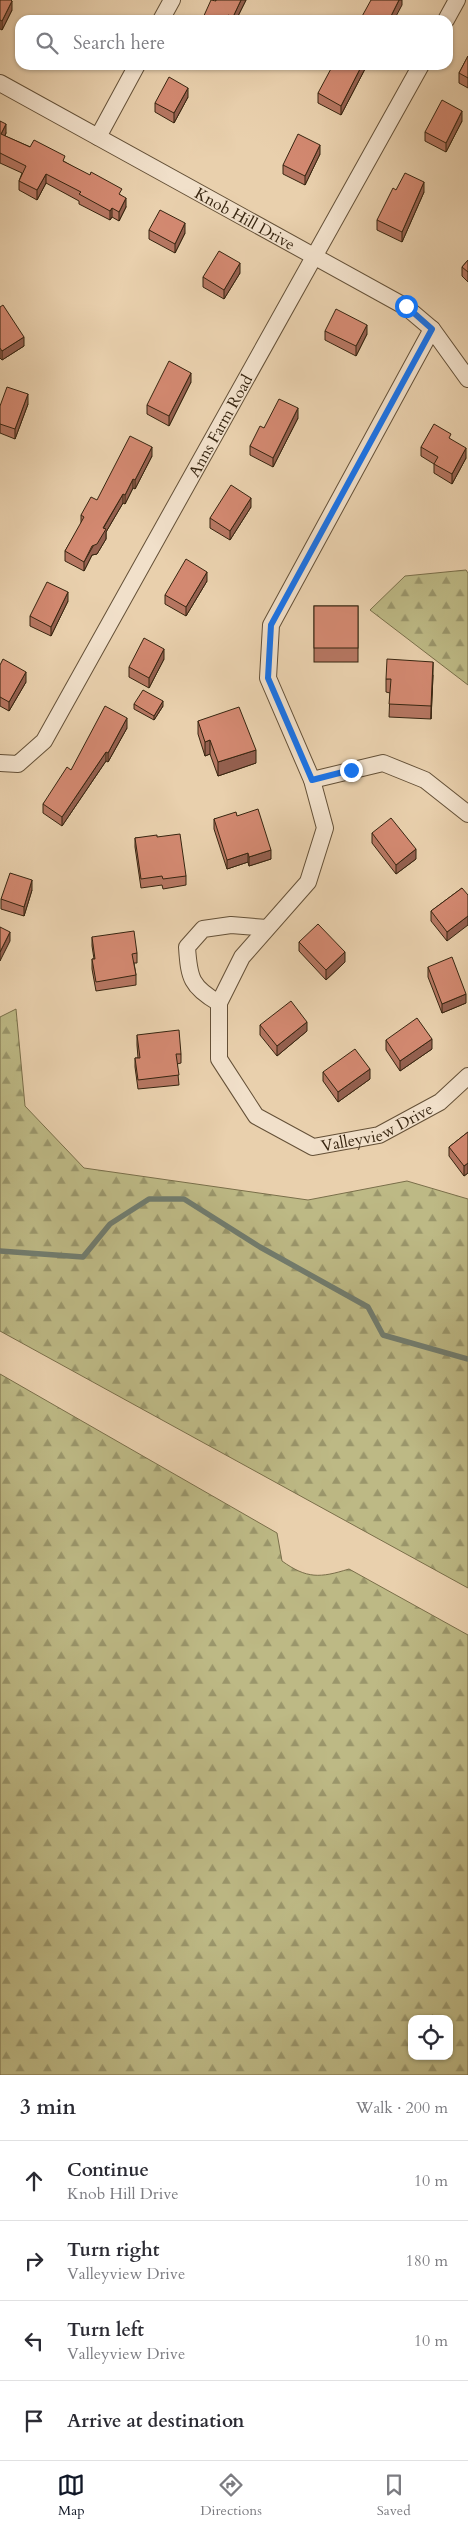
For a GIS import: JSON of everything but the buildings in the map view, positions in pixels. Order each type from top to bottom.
[{"type":"street","points":[[164,15],[172,0]]},
{"type":"street","points":[[449,15],[457,0]]},
{"type":"street","points":[[98,137],[134,70]]},
{"type":"street","name":"Anns Farm Road","points":[[0,763],[18,764],[44,741],[418,70]]},
{"type":"street","name":"Knob Hill Drive","points":[[0,83],[406,306],[432,329],[466,372]]},
{"type":"street","name":"Valleyview Drive","points":[[432,329],[271,625],[268,678],[312,780],[326,828],[308,882],[242,957],[219,1002],[219,1059],[256,1116],[313,1147],[379,1135],[440,1102],[468,1076]]},
{"type":"street","points":[[312,780],[382,763],[426,780],[468,814]]},
{"type":"street","points":[[219,1002],[199,992],[188,970],[187,947],[203,930],[231,925],[268,928]]},
{"type":"green space","points":[[466,570],[468,573],[468,685],[370,610],[405,576]]},
{"type":"green space","points":[[16,1009],[25,1106],[84,1168],[308,1200],[407,1181],[468,1199],[468,1588],[0,1331],[0,1017]]},
{"type":"green space","points":[[0,1374],[277,1533],[282,1561],[291,1567],[314,1575],[330,1574],[349,1569],[468,1635],[468,2075],[0,2075]]},
{"type":"waterway","points":[[0,1251],[83,1257],[110,1224],[149,1199],[184,1199],[260,1247],[368,1307],[383,1335],[468,1359]]},
{"type":"route","points":[[351,770],[312,780],[268,678],[271,625],[432,329],[406,306]]}]
